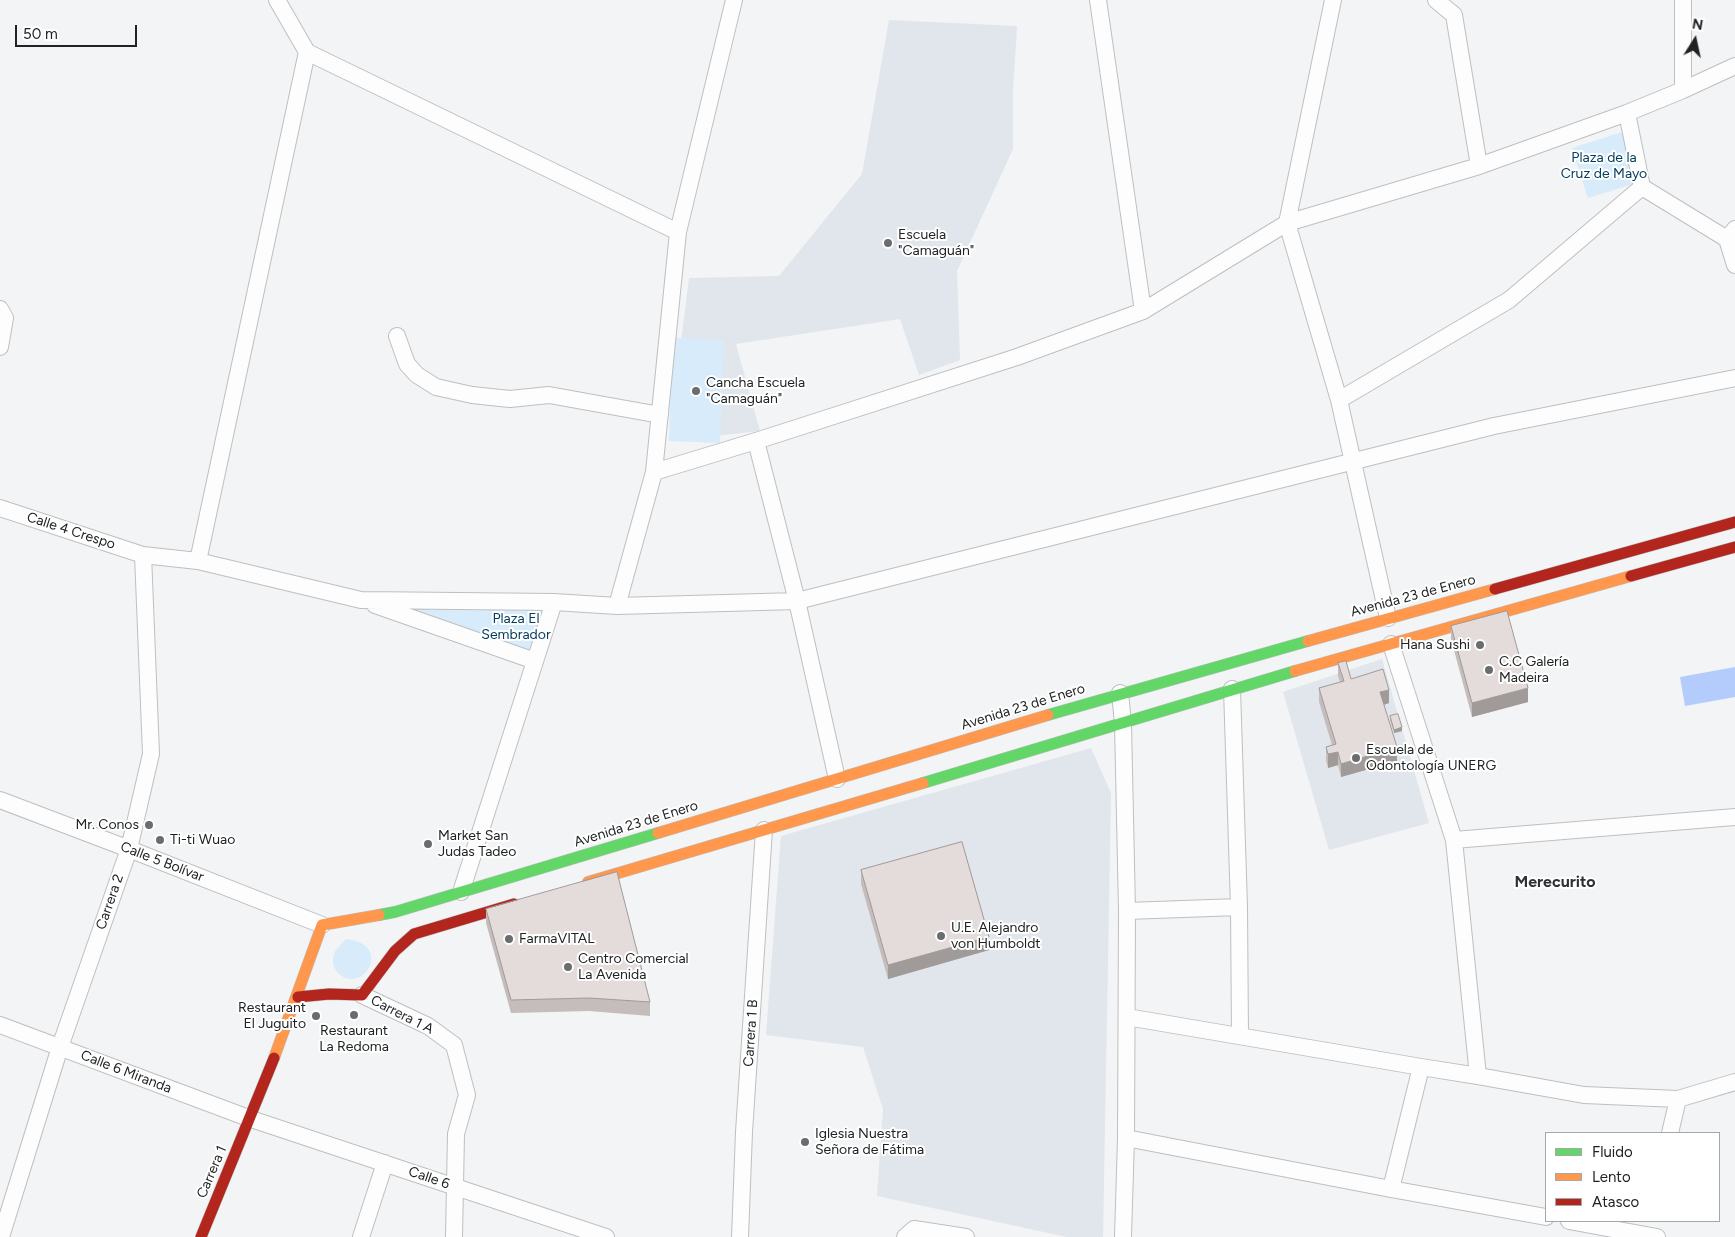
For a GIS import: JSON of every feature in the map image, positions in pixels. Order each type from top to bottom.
[{"type":"main road","name":"Avenida 23 de Enero","points":[[322,925],[395,912],[1120,693],[1735,522]]},
{"type":"main road","points":[[575,886],[1232,689],[1735,547]]},
{"type":"main road","points":[[298,997],[329,994],[362,995],[395,951],[414,934],[528,900]]},
{"type":"main road","name":"Carrera 1","points":[[201,1237],[251,1120],[298,997],[322,925]]},
{"type":"street","points":[[277,0],[307,52],[678,232]]},
{"type":"street","points":[[617,606],[654,472],[678,232],[734,0]]},
{"type":"street","points":[[1098,0],[1143,311]]},
{"type":"street","points":[[1332,0],[1287,223],[1339,400],[1388,618]]},
{"type":"street","points":[[1436,0],[1454,15],[1479,166]]},
{"type":"street","points":[[1683,0],[1683,90]]},
{"type":"street","points":[[198,561],[307,52]]},
{"type":"street","points":[[654,472],[756,442],[1017,357],[1143,311],[1287,223],[1479,166],[1627,113],[1735,66]]},
{"type":"street","points":[[1627,113],[1642,187]]},
{"type":"street","points":[[1339,400],[1510,300],[1642,187]]},
{"type":"street","points":[[1642,187],[1731,234],[1735,265]]},
{"type":"street","points":[[0,309],[5,318],[0,347]]},
{"type":"street","points":[[397,336],[407,364],[417,375],[436,388],[472,395],[510,399],[548,395],[660,416]]},
{"type":"street","points":[[361,600],[554,602],[617,606],[797,601],[1494,426],[1735,378]]},
{"type":"street","points":[[756,442],[797,601],[837,779]]},
{"type":"street","name":"Calle 4 Crespo","points":[[0,508],[143,555],[198,561],[361,600]]},
{"type":"street","name":"Carrera 2","points":[[1,1237],[60,1046],[129,849],[152,754],[143,555]]},
{"type":"street","points":[[361,600],[535,661]]},
{"type":"street","points":[[461,892],[554,602]]},
{"type":"street","points":[[1390,644],[1454,840],[1478,1076]]},
{"type":"street","points":[[1232,689],[1239,908],[1240,1036]]},
{"type":"street","points":[[1120,693],[1123,723],[1127,910],[1126,1138],[1123,1237]]},
{"type":"street","name":"Calle 5 Bolívar","points":[[0,800],[322,925]]},
{"type":"street","points":[[1454,840],[1735,817]]},
{"type":"street","name":"Carrera 1 B","points":[[740,1237],[744,1132],[764,830]]},
{"type":"street","points":[[1127,910],[1239,908]]},
{"type":"street","name":"Carrera 1 A","points":[[362,995],[428,1026],[454,1045],[467,1095],[456,1134],[454,1237]]},
{"type":"street","points":[[1127,1018],[1584,1095],[1678,1099],[1735,1082]]},
{"type":"street","name":"Calle 6 Miranda","points":[[0,1024],[251,1120]]},
{"type":"street","points":[[1391,1190],[1421,1068]]},
{"type":"street","points":[[1670,1132],[1678,1099]]},
{"type":"street","name":"Calle 6","points":[[251,1120],[385,1162],[456,1188],[606,1237]]},
{"type":"street","points":[[1126,1138],[1391,1190],[1545,1217]]},
{"type":"street","points":[[361,1237],[385,1162]]},
{"type":"street","points":[[1577,1222],[1652,1231]]},
{"type":"street","points":[[909,1233],[966,1237]]},
{"type":"shaded area","name":"Escuela \"Camaguán\"","points":[[889,20],[1017,26],[1013,91],[1013,149],[957,271],[960,360],[919,375],[900,319],[736,344],[760,431],[669,441],[689,278],[779,276],[862,174]]},
{"type":"shaded area","name":"Escuela de Odontología UNERG","points":[[1382,659],[1429,823],[1329,850],[1283,692]]},
{"type":"shaded area","name":"U.E. Alejandro von Humboldt","points":[[1091,748],[1111,793],[1103,1237],[1067,1237],[877,1196],[883,1109],[863,1047],[766,1035],[781,836]]},
{"type":"green space","name":"Plaza de la Cruz de Mayo","points":[[1625,131],[1633,184],[1588,198],[1572,148]]},
{"type":"green space","name":"Cancha Escuela \"Camaguán\"","points":[[672,338],[724,340],[720,443],[669,441]]},
{"type":"green space","name":"Plaza El Sembrador","points":[[397,604],[543,608],[529,654]]},
{"type":"green space","points":[[346,939],[361,943],[369,950],[371,958],[369,967],[364,974],[356,979],[347,979],[338,973],[334,965],[335,951]]},
{"type":"water","points":[[1735,667],[1735,697],[1685,706],[1680,677]]},
{"type":"building","name":"C.C Galería Madeira","points":[[1507,611],[1528,688],[1472,703],[1451,626]]},
{"type":"building","points":[[1346,661],[1351,679],[1383,669],[1389,690],[1380,692],[1397,747],[1341,764],[1338,752],[1328,754],[1326,747],[1336,744],[1319,688],[1344,681],[1338,663]]},
{"type":"building","points":[[1398,714],[1402,727],[1394,730],[1390,716]]},
{"type":"building","points":[[962,842],[989,937],[888,965],[861,870]]},
{"type":"building","name":"Centro Comercial La Avenida","points":[[617,872],[650,1002],[589,998],[511,1000],[486,909]]},
{"type":"traffic: fast","points":[[1048,715],[1308,641]]},
{"type":"traffic: fast","points":[[923,783],[1295,671]]},
{"type":"traffic: fast","points":[[379,915],[395,912],[658,833]]},
{"type":"traffic: slow","points":[[1295,671],[1631,576]]},
{"type":"traffic: slow","points":[[1308,641],[1495,589]]},
{"type":"traffic: slow","points":[[658,833],[1048,715]]},
{"type":"traffic: slow","points":[[588,882],[923,783]]},
{"type":"traffic: slow","points":[[274,1058],[322,925],[379,915]]},
{"type":"traffic: jam","points":[[1495,589],[1735,522]]},
{"type":"traffic: jam","points":[[1631,576],[1735,547]]},
{"type":"traffic: jam","points":[[298,997],[329,994],[362,995],[395,951],[414,934],[514,904]]},
{"type":"traffic: jam","points":[[201,1237],[274,1058]]},
{"type":"place","name":"Escuela \"Camaguán\"","points":[[888,243]]},
{"type":"place","name":"Cancha Escuela \"Camaguán\"","points":[[696,391]]},
{"type":"place","name":"Hana Sushi","points":[[1480,645]]},
{"type":"place","name":"C.C Galería Madeira","points":[[1489,670]]},
{"type":"place","name":"Escuela de Odontología UNERG","points":[[1356,758]]},
{"type":"place","name":"Mr. Conos","points":[[149,825]]},
{"type":"place","name":"Ti-ti Wuao","points":[[160,840]]},
{"type":"place","name":"Market San Judas Tadeo","points":[[428,844]]},
{"type":"place","name":"U.E. Alejandro von Humboldt","points":[[941,936]]},
{"type":"place","name":"FarmaVITAL","points":[[509,939]]},
{"type":"place","name":"Centro Comercial La Avenida","points":[[568,967]]},
{"type":"place","name":"Restaurant La Redoma","points":[[354,1015]]},
{"type":"place","name":"Restaurant El Juguito","points":[[316,1016]]},
{"type":"place","name":"Iglesia Nuestra Señora de Fátima","points":[[805,1142]]},
{"type":"district","name":"Merecurito","points":[[1555,882]]}]
